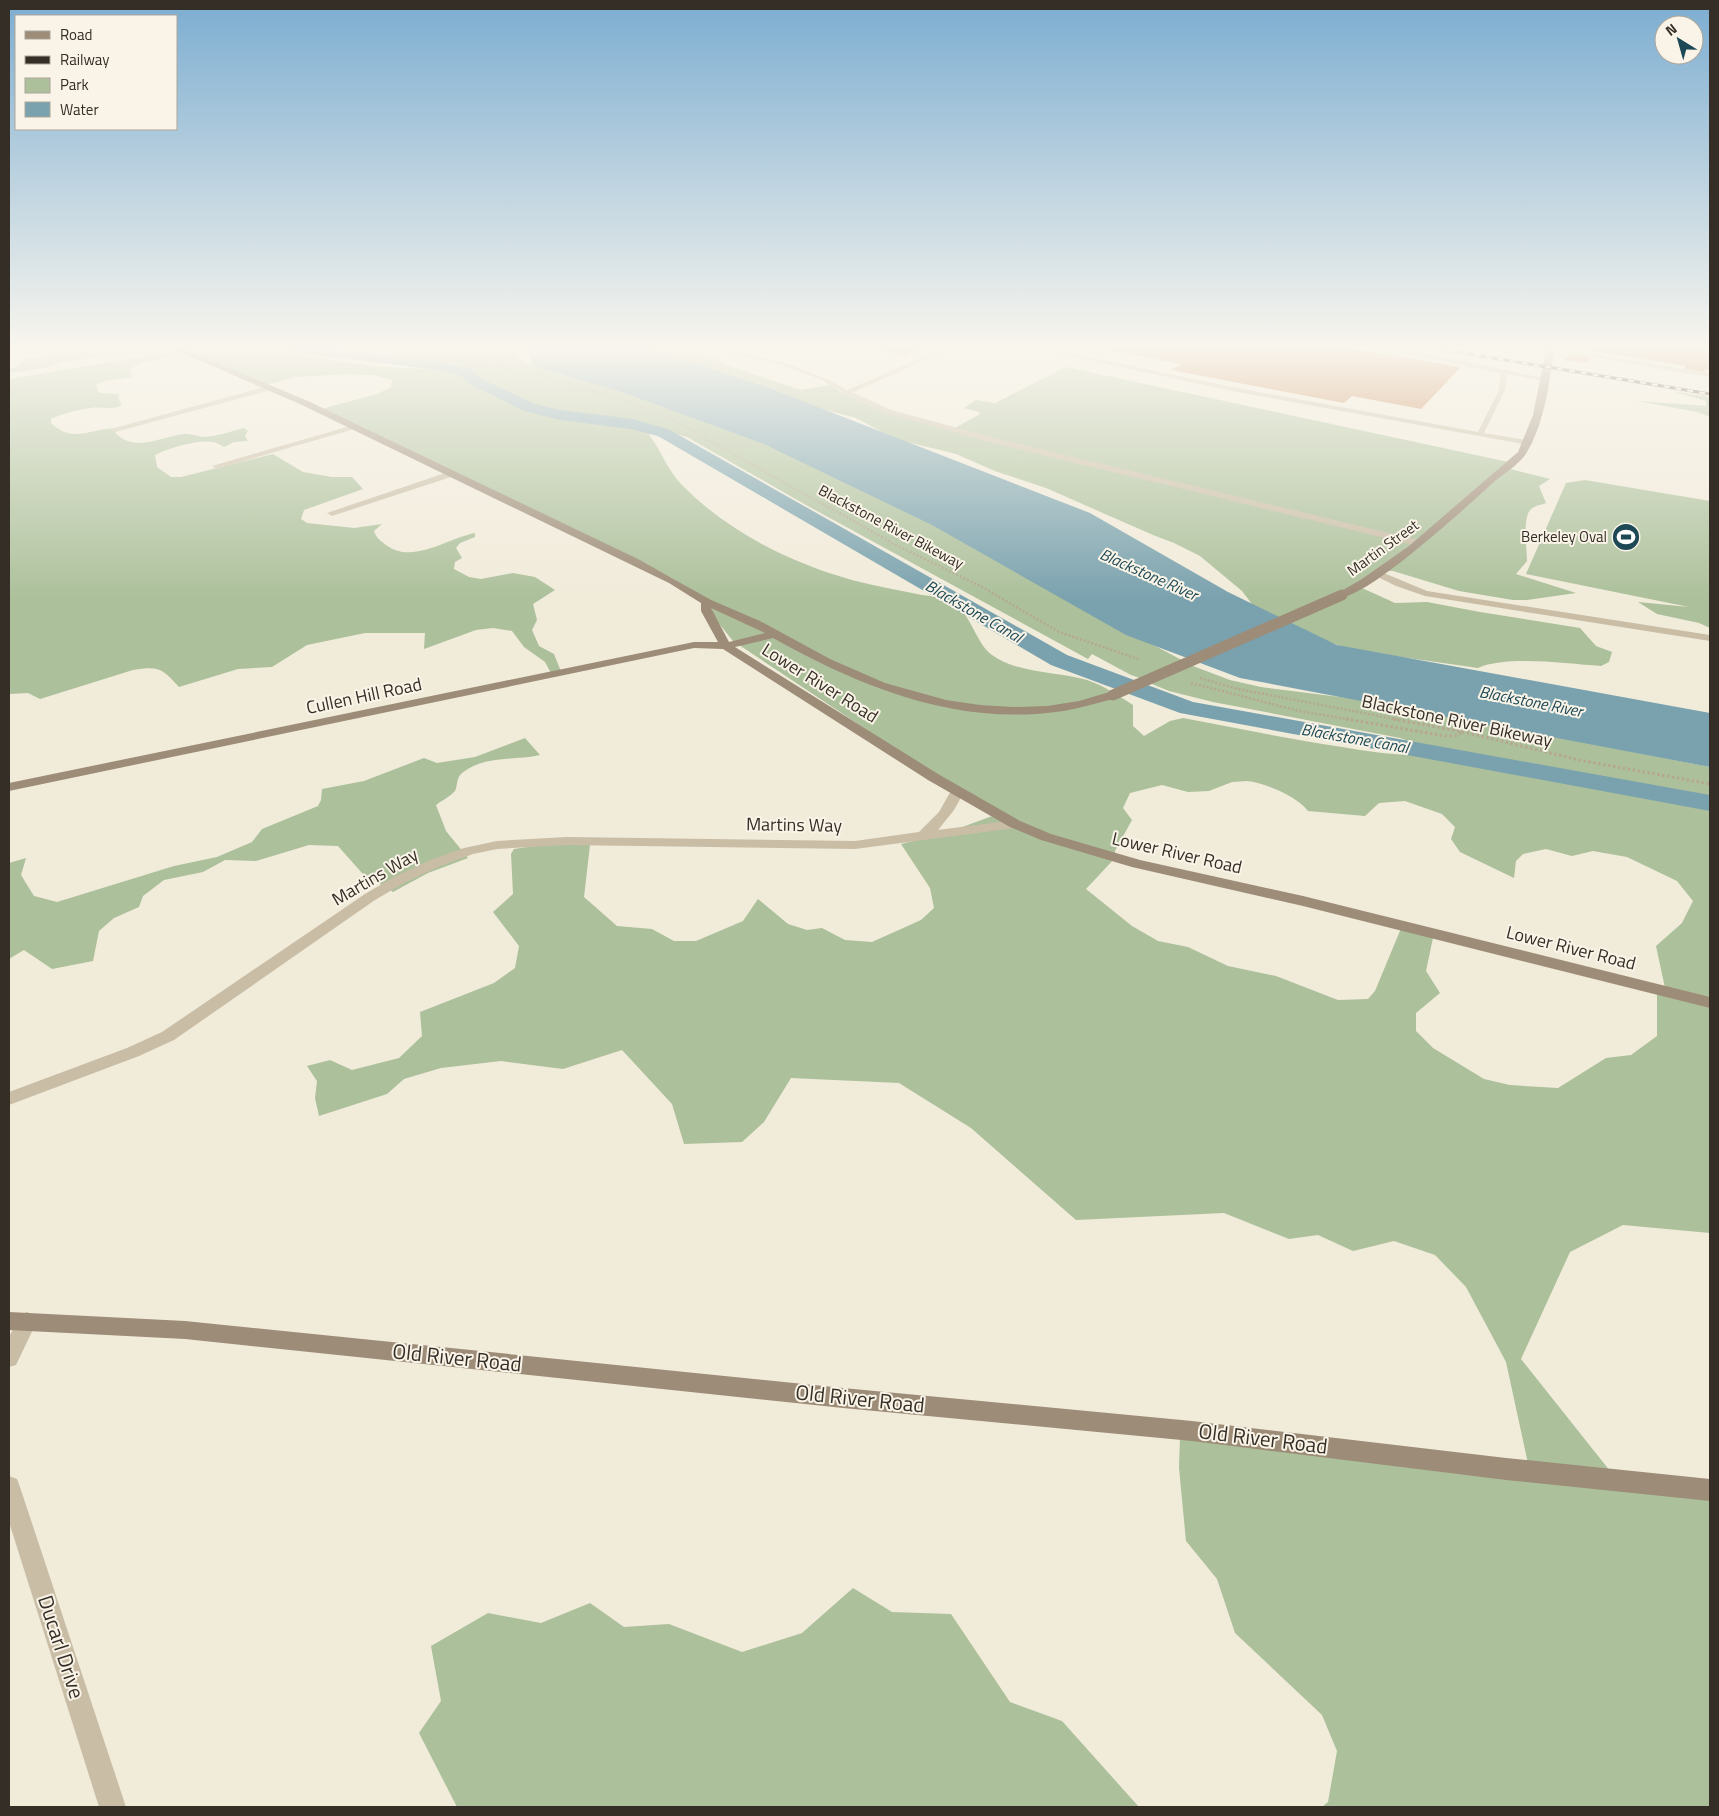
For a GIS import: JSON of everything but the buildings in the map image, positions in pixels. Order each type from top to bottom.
[{"type":"street","points":[[217,466],[347,430]]},
{"type":"street","name":"Lower River Road","points":[[362,430],[634,562],[678,584],[706,601],[754,622],[851,674],[918,697],[994,711],[1061,708],[1086,704],[1113,696]]},
{"type":"street","points":[[954,430],[1299,512],[1418,543]]},
{"type":"street","name":"Martin Street","points":[[1113,696],[1342,595],[1379,574],[1418,543],[1522,453],[1529,443],[1534,430]]},
{"type":"street","points":[[332,513],[451,474]]},
{"type":"street","name":"Lower River Road","points":[[706,601],[706,611],[726,646],[958,792],[1016,824],[1046,837],[1137,864],[1312,904],[1710,1003]]},
{"type":"street","points":[[726,646],[774,634]]},
{"type":"street","name":"Cullen Hill Road","points":[[9,787],[694,645],[726,646]]},
{"type":"street","points":[[924,835],[938,824],[958,792]]},
{"type":"street","name":"Martins Way","points":[[9,1099],[133,1052],[168,1036],[199,1017],[370,897],[399,880],[469,851],[497,845],[566,841],[855,845],[890,842],[924,835],[1016,824]]},
{"type":"street","points":[[9,1358],[18,1321]]},
{"type":"street","name":"Old River Road","points":[[18,1321],[185,1330],[853,1399],[1192,1431],[1506,1469],[1710,1490]]},
{"type":"street","name":"Ducarl Drive","points":[[9,1487],[113,1807]]},
{"type":"lane","points":[[1457,430],[1529,443]]},
{"type":"lane","points":[[1480,434],[1482,430]]},
{"type":"lane","points":[[1379,574],[1399,584],[1425,593],[1710,638]]},
{"type":"path","name":"Blackstone River Bikeway","points":[[689,430],[892,543],[982,587],[1060,632],[1084,642],[1138,659]]},
{"type":"path","points":[[1164,674],[1243,698],[1299,711],[1445,736],[1455,736],[1464,732]]},
{"type":"path","name":"Blackstone River Bikeway","points":[[1200,678],[1238,689],[1316,705],[1464,732],[1578,760],[1710,784]]},
{"type":"green space","points":[[9,430],[60,430],[77,434],[104,430],[120,430],[115,433],[123,439],[140,443],[184,434],[202,437],[246,430],[248,431],[245,436],[248,441],[234,442],[224,447],[207,441],[192,443],[155,455],[157,467],[171,477],[181,477],[273,454],[303,472],[332,477],[352,477],[363,489],[304,510],[301,519],[307,523],[354,528],[382,524],[374,531],[377,537],[386,545],[396,550],[407,552],[430,548],[475,533],[475,537],[460,543],[456,548],[462,558],[455,562],[454,569],[469,577],[481,579],[513,573],[535,577],[555,590],[533,604],[537,620],[532,630],[539,646],[554,654],[562,674],[552,675],[545,662],[524,647],[512,631],[493,628],[476,630],[424,649],[425,633],[365,633],[307,645],[272,667],[238,669],[179,687],[164,672],[149,668],[133,670],[40,699],[28,693],[9,694]]},
{"type":"green space","points":[[360,430],[732,430],[958,530],[1144,640],[1193,666],[1230,680],[1261,687],[1372,701],[1710,767],[1710,1233],[1623,1225],[1570,1252],[1521,1359],[1614,1476],[1710,1486],[1710,1807],[1322,1807],[1328,1802],[1337,1751],[1322,1715],[1235,1633],[1217,1579],[1186,1541],[1179,1468],[1180,1436],[1529,1468],[1506,1362],[1466,1287],[1435,1255],[1394,1241],[1353,1251],[1318,1235],[1289,1239],[1224,1213],[1076,1220],[971,1128],[899,1083],[791,1078],[764,1122],[742,1142],[684,1144],[672,1104],[622,1050],[563,1069],[501,1061],[441,1068],[404,1079],[387,1094],[319,1116],[315,1098],[317,1081],[307,1066],[330,1060],[352,1070],[399,1058],[422,1036],[420,1012],[494,983],[515,968],[519,946],[493,912],[513,894],[511,854],[514,849],[571,844],[590,845],[584,897],[617,926],[652,929],[674,941],[696,941],[743,921],[758,899],[788,924],[807,930],[822,928],[845,940],[872,942],[921,920],[934,908],[930,888],[901,844],[946,833],[995,815],[733,641],[693,591],[672,578]],"holes":[[[664,431],[687,437],[806,505],[1088,659],[1092,654],[1131,675],[1152,682],[1152,684],[1169,691],[1213,702],[1400,738],[1425,747],[1434,754],[1365,751],[1183,718],[1170,721],[1144,736],[1133,726],[1133,705],[1105,688],[1076,677],[1025,669],[1002,661],[992,655],[986,650],[962,610],[956,604],[938,597],[869,584],[829,573],[783,555],[739,531],[700,502],[682,485],[668,467],[658,447],[649,435],[652,432]],[[1247,781],[1263,784],[1289,795],[1308,811],[1365,816],[1379,803],[1405,801],[1442,814],[1455,827],[1451,839],[1460,852],[1514,878],[1516,861],[1523,854],[1546,849],[1572,856],[1593,851],[1627,857],[1677,881],[1693,901],[1682,923],[1656,946],[1665,988],[1657,994],[1657,1036],[1631,1055],[1606,1058],[1558,1088],[1510,1085],[1484,1079],[1433,1048],[1416,1031],[1416,1013],[1440,993],[1426,971],[1434,933],[1402,926],[1375,991],[1368,999],[1338,1000],[1276,976],[1228,966],[1188,947],[1158,941],[1132,926],[1086,889],[1115,858],[1115,851],[1132,820],[1123,808],[1130,793],[1162,785],[1188,792],[1209,791],[1232,782]]]},
{"type":"green space","points":[[878,430],[1358,430],[1513,463],[1510,469],[1550,479],[1539,486],[1546,503],[1531,509],[1528,513],[1526,526],[1527,561],[1516,574],[1576,593],[1527,600],[1513,600],[1459,591],[1393,571],[1388,571],[1362,588],[1395,603],[1427,602],[1580,628],[1596,646],[1612,652],[1609,662],[1601,666],[1521,661],[1491,664],[1478,668],[1352,650],[1282,625],[1258,612],[1242,591],[1200,556],[1174,543],[1046,488],[995,471],[956,454],[895,439]]},
{"type":"green space","name":"Berkeley Oval","points":[[1585,480],[1710,501],[1710,628],[1699,623],[1657,614],[1638,602],[1689,607],[1526,574],[1566,483]]},
{"type":"green space","points":[[525,738],[540,755],[499,759],[471,767],[460,775],[455,791],[436,805],[446,831],[468,858],[428,873],[393,892],[362,873],[338,846],[309,845],[256,861],[225,860],[203,872],[164,880],[143,896],[139,907],[114,918],[99,931],[93,961],[52,969],[24,950],[9,959],[9,863],[26,858],[21,875],[34,896],[57,902],[174,866],[217,857],[252,842],[262,829],[318,806],[321,800],[322,789],[364,781],[424,758],[437,763],[475,757]]},
{"type":"green space","points":[[853,1588],[892,1612],[951,1614],[1010,1702],[1062,1721],[1139,1807],[457,1807],[419,1733],[441,1701],[431,1646],[488,1613],[541,1623],[590,1603],[624,1627],[669,1624],[742,1652],[802,1633]]},
{"type":"water","name":"Blackstone River","points":[[725,430],[876,430],[1090,513],[1228,592],[1337,645],[1710,713],[1710,767],[1240,678],[1126,635],[932,525],[764,444]]},
{"type":"waterway","name":"Blackstone Canal","points":[[653,430],[664,433],[1059,660],[1188,708],[1710,803]]},
{"type":"place","name":"Berkeley Oval","points":[[1626,537]]}]
